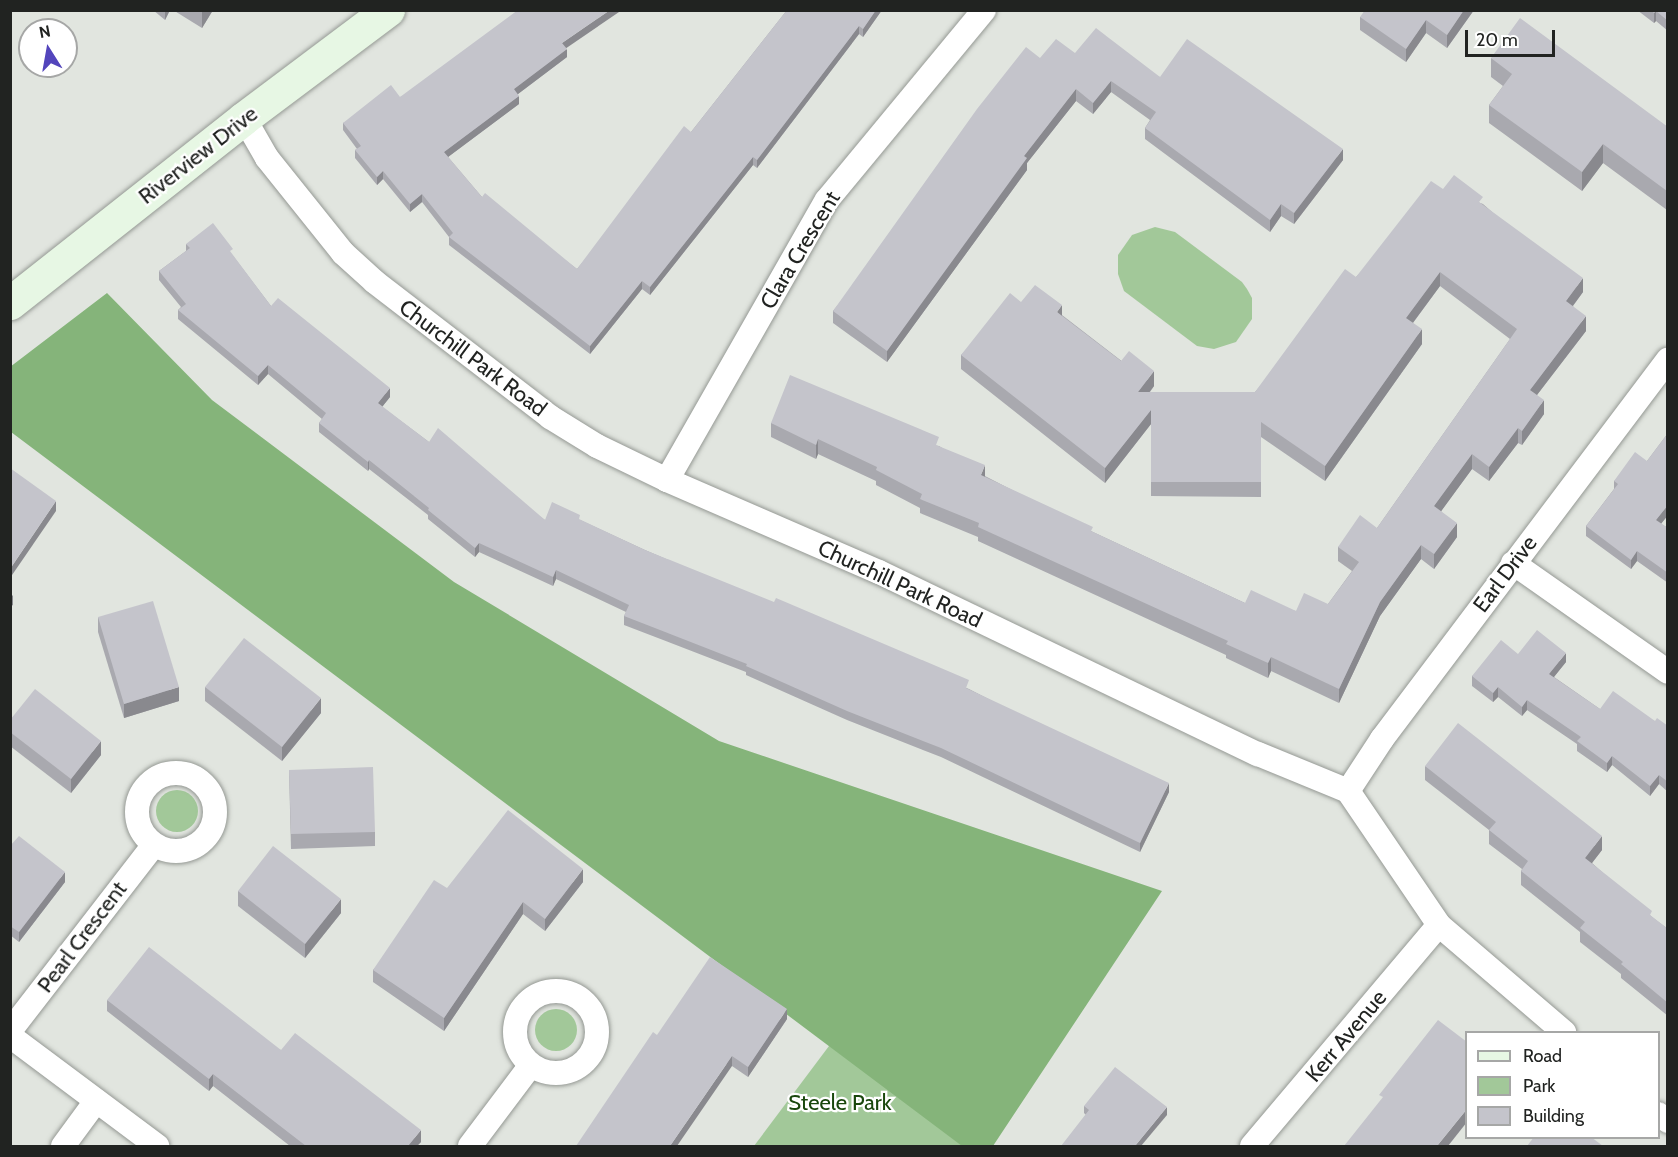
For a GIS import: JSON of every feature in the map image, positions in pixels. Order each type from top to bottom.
[{"type":"street","name":"Riverview Drive","points":[[10,303],[244,118],[388,10]]},
{"type":"street","name":"Clara Crescent","points":[[667,480],[827,200],[984,10]]},
{"type":"street","name":"Churchill Park Road","points":[[244,118],[274,167],[343,253],[375,282],[550,417],[597,446],[667,480],[879,572],[1258,754],[1348,791]]},
{"type":"street","name":"Earl Drive","points":[[1348,791],[1382,739],[1513,562],[1668,360]]},
{"type":"street","points":[[1513,562],[1668,672]]},
{"type":"street","points":[[1348,791],[1439,925],[1563,1031]]},
{"type":"street","name":"Pearl Crescent","points":[[10,1031],[154,845]]},
{"type":"street","name":"Kerr Avenue","points":[[1252,1146],[1439,925]]},
{"type":"street","points":[[10,1036],[157,1146]]},
{"type":"street","points":[[470,1146],[531,1065]]},
{"type":"street","points":[[63,1146],[96,1101]]},
{"type":"green space","points":[[1155,227],[1175,232],[1242,282],[1247,289],[1252,298],[1252,319],[1236,342],[1214,349],[1197,346],[1124,291],[1118,274],[1118,255],[1132,235]]},
{"type":"green space","points":[[107,293],[212,400],[454,582],[719,741],[1162,891],[993,1146],[962,1146],[11,432],[10,367]]},
{"type":"green space","points":[[177,790],[192,796],[198,811],[192,826],[177,832],[162,826],[156,811],[162,796]]},
{"type":"green space","points":[[556,1009],[571,1015],[577,1030],[571,1045],[556,1051],[541,1045],[535,1030],[541,1015]]},
{"type":"green space","name":"Steele Park","points":[[832,1042],[963,1146],[754,1146]]},
{"type":"building","points":[[518,10],[610,10],[562,43],[567,49],[514,89],[519,96],[444,152],[482,197],[485,193],[577,269],[684,126],[691,132],[787,10],[876,10],[863,29],[859,26],[757,160],[753,157],[650,287],[642,281],[590,346],[449,237],[453,233],[422,194],[410,204],[383,171],[377,177],[355,150],[361,146],[343,123],[391,85],[400,97]]},
{"type":"building","points":[[1365,10],[1464,10],[1447,35],[1426,20],[1406,49],[1360,17]]},
{"type":"building","points":[[1651,10],[1668,10],[1668,21],[1656,11],[1654,13]]},
{"type":"building","points":[[1520,18],[1668,127],[1667,191],[1603,144],[1582,172],[1489,105],[1512,74],[1491,58]]},
{"type":"building","points":[[1096,28],[1160,77],[1187,39],[1343,149],[1294,213],[1281,204],[1270,220],[1145,128],[1156,112],[1111,81],[1093,103],[1076,89],[1024,156],[1027,158],[887,351],[833,311],[977,109],[1026,47],[1040,58],[1056,39],[1075,53]]},
{"type":"building","points":[[1454,175],[1483,197],[1479,202],[1583,278],[1566,301],[1586,316],[1530,390],[1544,400],[1522,431],[1518,428],[1489,467],[1472,454],[1434,506],[1457,523],[1434,554],[1421,545],[1380,602],[1339,689],[1271,657],[1268,663],[1226,644],[1228,641],[978,527],[979,523],[920,499],[922,494],[876,470],[877,467],[818,439],[816,445],[771,423],[790,375],[939,437],[936,445],[985,465],[981,475],[1093,527],[1091,531],[1245,603],[1251,590],[1296,611],[1304,593],[1328,604],[1359,562],[1338,547],[1360,515],[1377,528],[1517,329],[1440,272],[1406,318],[1422,329],[1325,466],[1261,422],[1261,482],[1151,482],[1151,410],[1105,468],[961,355],[1010,293],[1021,302],[1035,285],[1062,305],[1057,312],[1121,361],[1129,351],[1154,371],[1138,392],[1255,392],[1345,269],[1356,277],[1431,181],[1443,189]]},
{"type":"building","points":[[213,223],[233,249],[230,251],[271,306],[278,298],[390,388],[378,403],[429,442],[438,428],[545,520],[552,502],[580,515],[579,519],[645,550],[774,602],[776,598],[969,680],[966,688],[1169,783],[1140,843],[941,748],[847,711],[746,666],[747,664],[624,616],[629,605],[556,570],[553,577],[479,543],[475,548],[428,510],[429,508],[319,423],[326,413],[268,365],[258,376],[178,310],[186,304],[159,271],[190,248],[186,244]]},
{"type":"building","points":[[1668,433],[1668,505],[1656,520],[1668,528],[1668,573],[1637,551],[1631,560],[1586,526],[1618,484],[1614,481],[1635,452],[1647,461]]},
{"type":"building","points":[[10,468],[56,501],[10,569]]},
{"type":"building","points":[[153,601],[179,687],[124,704],[98,617]]},
{"type":"building","points":[[1537,630],[1566,653],[1549,674],[1600,709],[1613,691],[1655,721],[1657,718],[1668,726],[1668,782],[1659,775],[1650,786],[1612,756],[1607,763],[1577,741],[1581,737],[1527,700],[1522,707],[1498,687],[1493,693],[1472,676],[1501,640],[1518,654]]},
{"type":"building","points":[[244,638],[321,698],[282,747],[205,687]]},
{"type":"building","points":[[35,689],[101,741],[71,779],[10,732],[10,720]]},
{"type":"building","points":[[1458,723],[1602,836],[1585,858],[1652,911],[1650,915],[1668,929],[1668,1003],[1621,964],[1623,962],[1580,928],[1585,922],[1521,871],[1528,861],[1489,830],[1496,822],[1425,766]]},
{"type":"building","points":[[373,767],[375,832],[291,834],[289,770]]},
{"type":"building","points":[[508,810],[583,869],[545,919],[523,902],[444,1018],[373,970],[434,880],[447,888]]},
{"type":"building","points":[[19,836],[65,872],[19,932],[10,926],[10,846]]},
{"type":"building","points":[[273,846],[341,899],[305,944],[238,891]]},
{"type":"building","points":[[149,947],[281,1050],[295,1033],[421,1130],[408,1146],[306,1146],[213,1074],[209,1079],[107,1000]]},
{"type":"building","points":[[710,957],[787,1009],[748,1067],[732,1056],[670,1146],[576,1146],[653,1032],[657,1035]]},
{"type":"building","points":[[1438,1020],[1465,1040],[1465,1111],[1437,1146],[1344,1146],[1383,1097],[1379,1095]]},
{"type":"building","points":[[1115,1067],[1167,1107],[1135,1146],[1061,1146],[1089,1110],[1084,1106]]},
{"type":"building","points":[[1532,1139],[1594,1139],[1603,1146],[1527,1146]]}]
